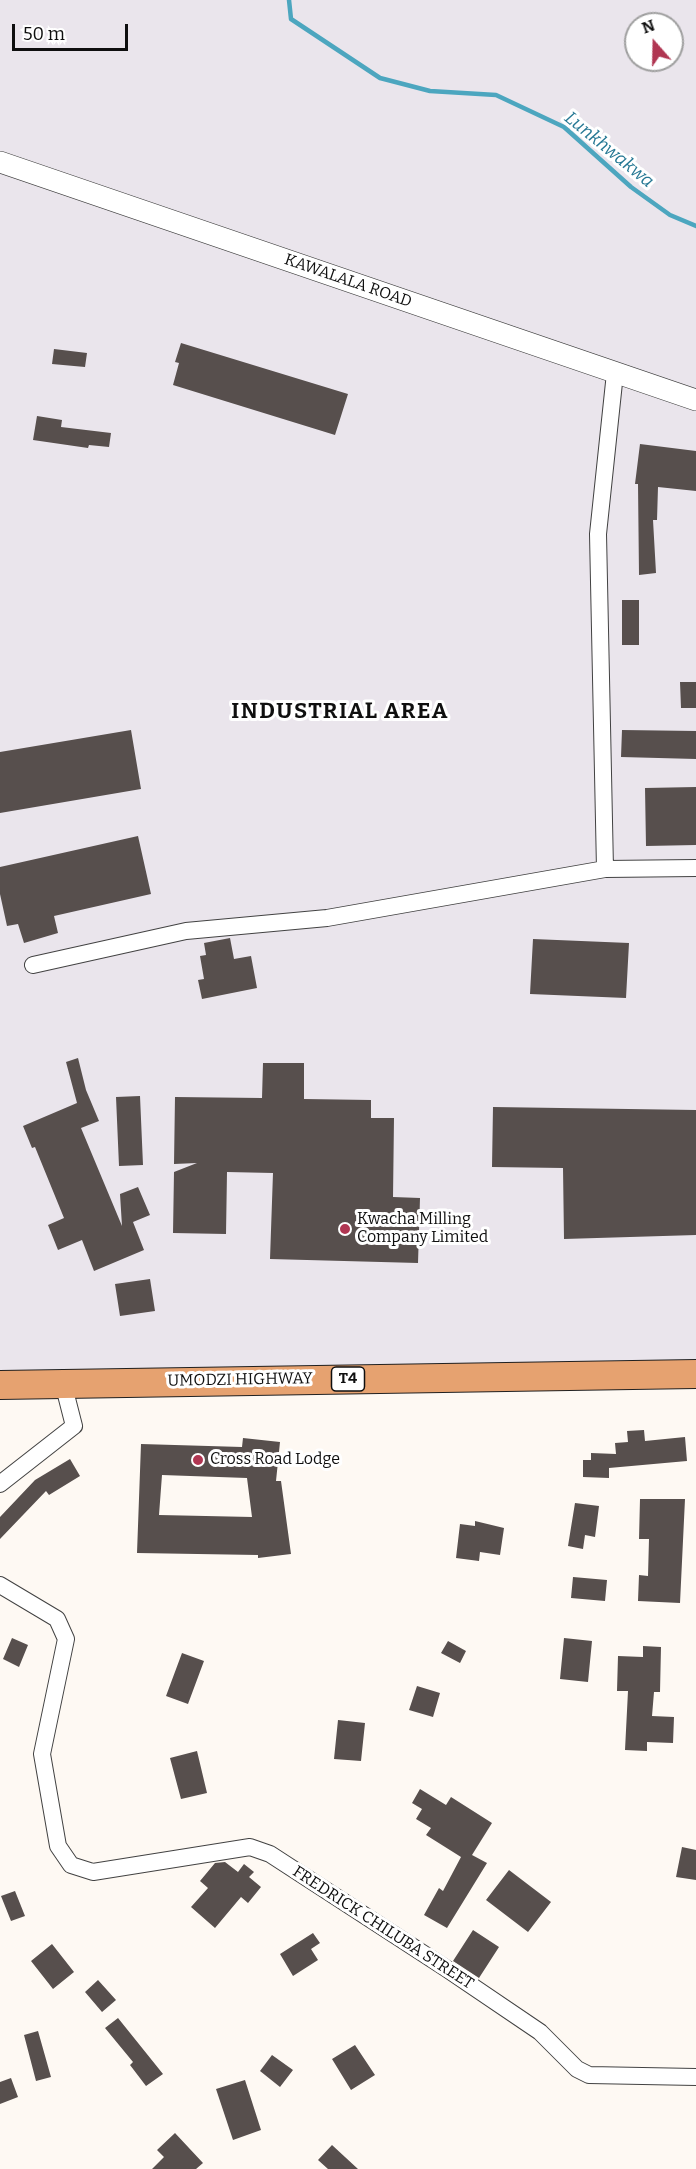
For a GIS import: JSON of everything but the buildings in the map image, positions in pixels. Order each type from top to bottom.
[{"type":"highway","name":"UMODZI HIGHWAY","points":[[0,1384],[696,1374]]},
{"type":"street","name":"KAWALALA ROAD","points":[[0,162],[696,400]]},
{"type":"street","points":[[605,869],[598,534],[615,373]]},
{"type":"street","points":[[33,965],[186,931],[327,918],[605,869],[696,868]]},
{"type":"street","points":[[0,1484],[74,1426],[63,1383]]},
{"type":"street","name":"FREDRICK CHILUBA STREET","points":[[0,1585],[57,1619],[66,1639],[60,1678],[42,1754],[58,1846],[71,1865],[93,1872],[250,1847],[270,1854],[540,2032],[577,2069],[589,2075],[696,2077]]},
{"type":"shaded area","name":"INDUSTRIAL AREA","points":[[0,0],[696,0],[696,1376],[0,1387]]},
{"type":"waterway","name":"Lunkhwakwa","points":[[289,0],[291,19],[380,78],[430,91],[496,95],[564,127],[631,187],[670,215],[696,226]]},
{"type":"place","name":"Kwacha Milling Company Limited","points":[[345,1229]]},
{"type":"place","name":"Cross Road Lodge","points":[[198,1460]]},
{"type":"district","name":"INDUSTRIAL AREA","points":[[340,712]]}]
